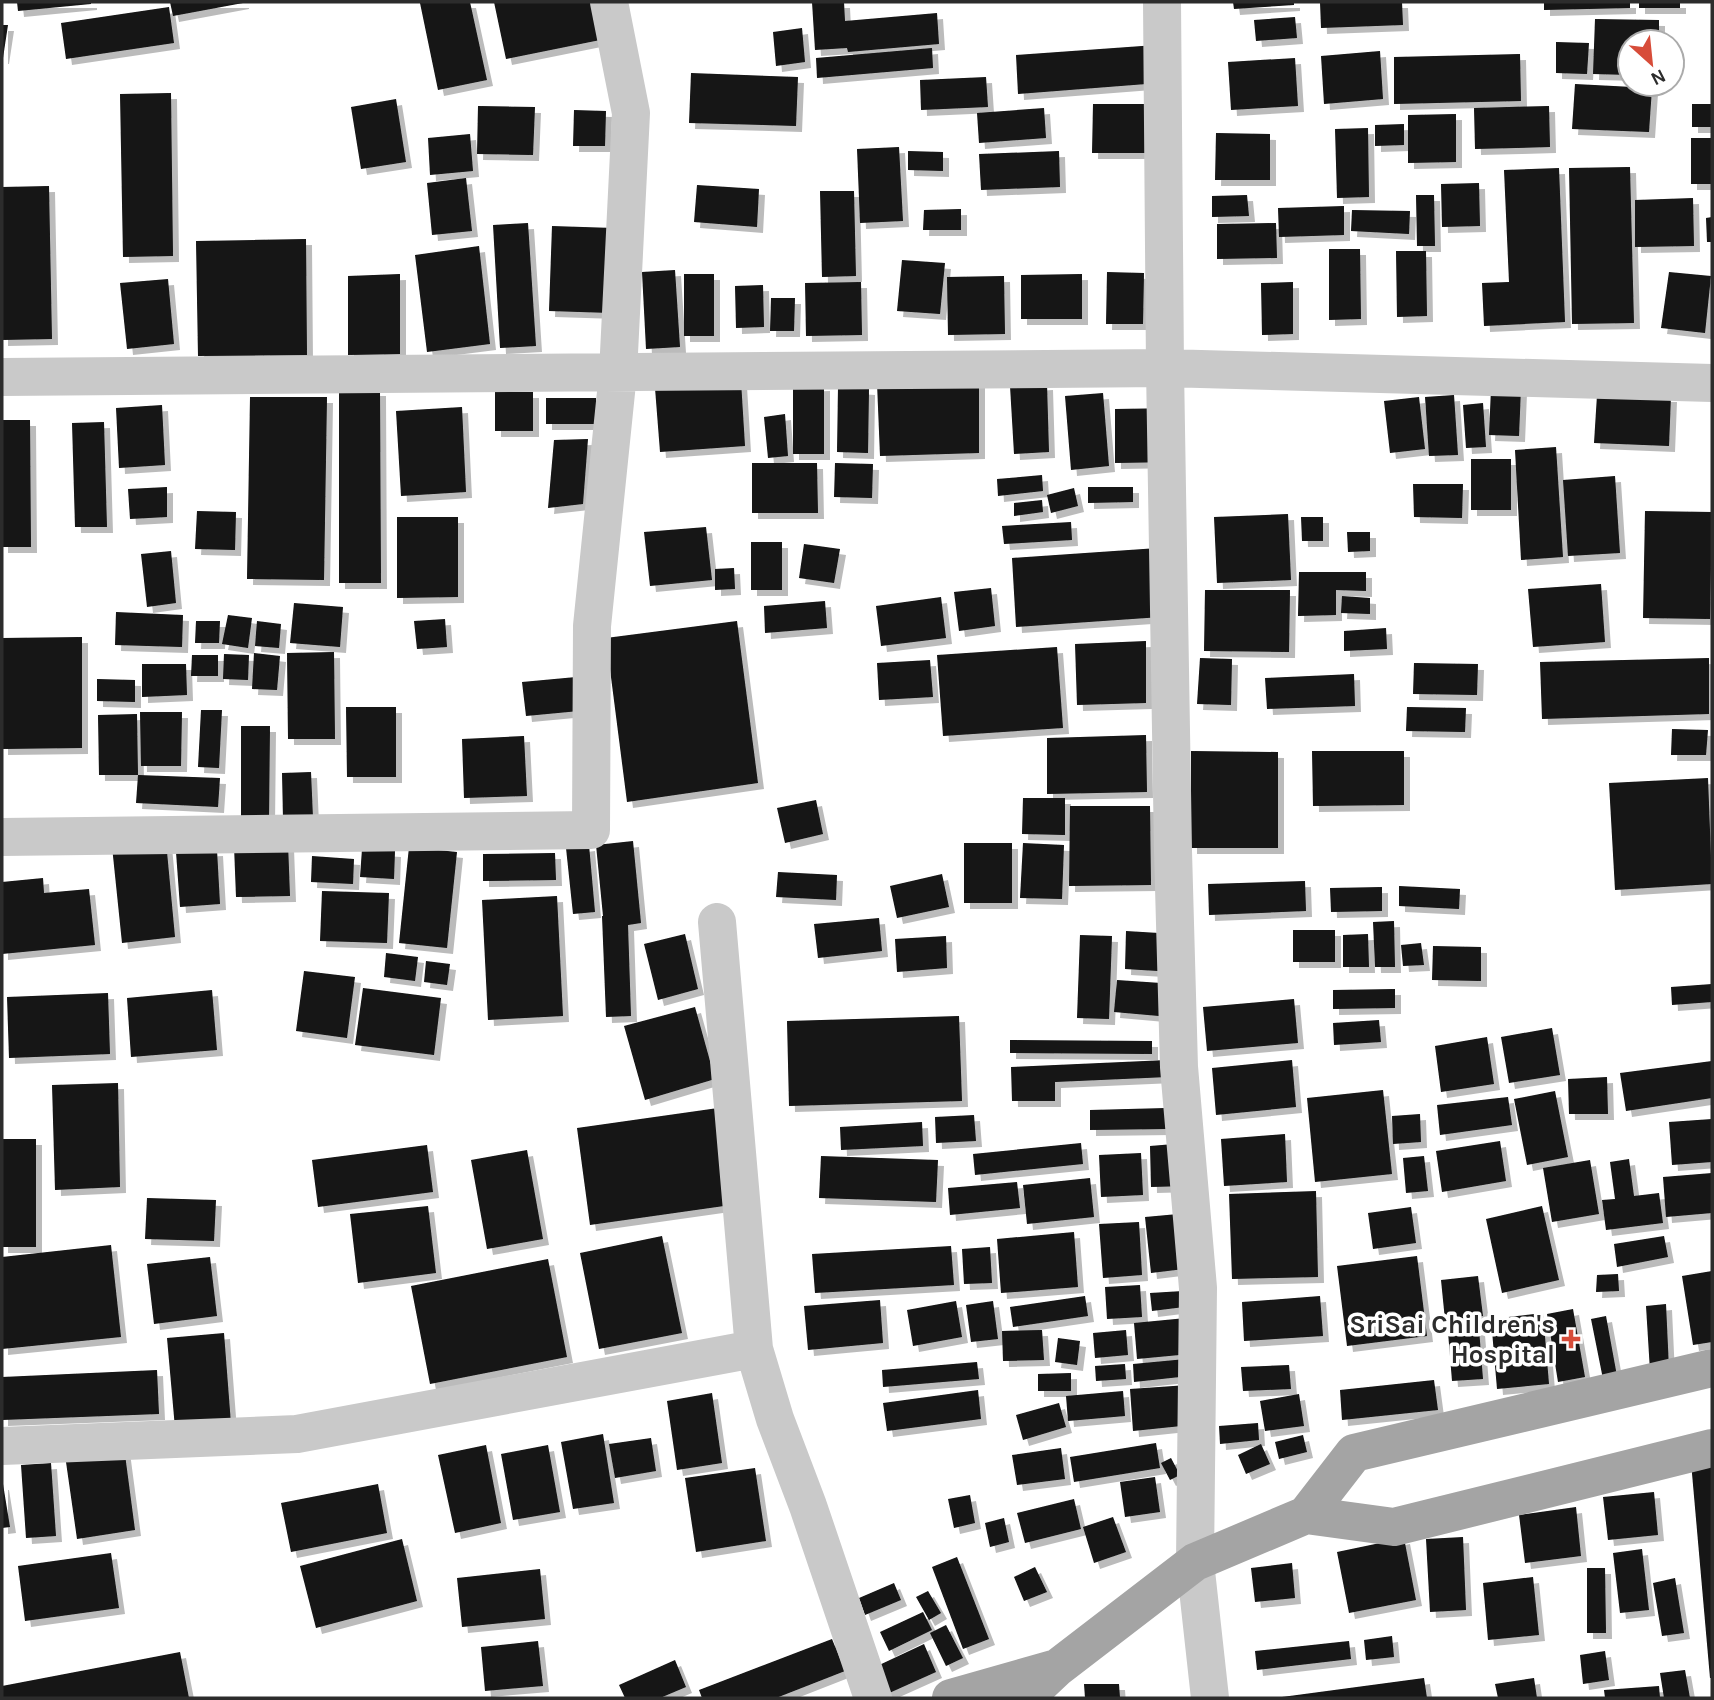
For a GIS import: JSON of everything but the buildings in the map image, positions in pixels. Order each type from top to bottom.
[{"type":"main road","points":[[1025,1698],[1057,1668],[1195,1562],[1306,1515],[1354,1453],[1712,1368]]},
{"type":"main road","points":[[1306,1515],[1394,1527],[1712,1448]]},
{"type":"main road","points":[[951,1698],[1057,1668]]},
{"type":"street","points":[[2,837],[591,830],[592,626],[618,373],[631,113],[609,2]]},
{"type":"street","points":[[1162,2],[1173,852],[1179,1054],[1198,1288],[1195,1562],[1210,1698]]},
{"type":"street","points":[[2,377],[1165,368],[1712,383]]},
{"type":"street","points":[[717,922],[754,1349],[775,1419],[808,1506],[873,1698]]},
{"type":"street","points":[[2,1446],[297,1434],[754,1349]]},
{"type":"place","name":"SriSai Children's Hospital","points":[[1571,1339]]}]
